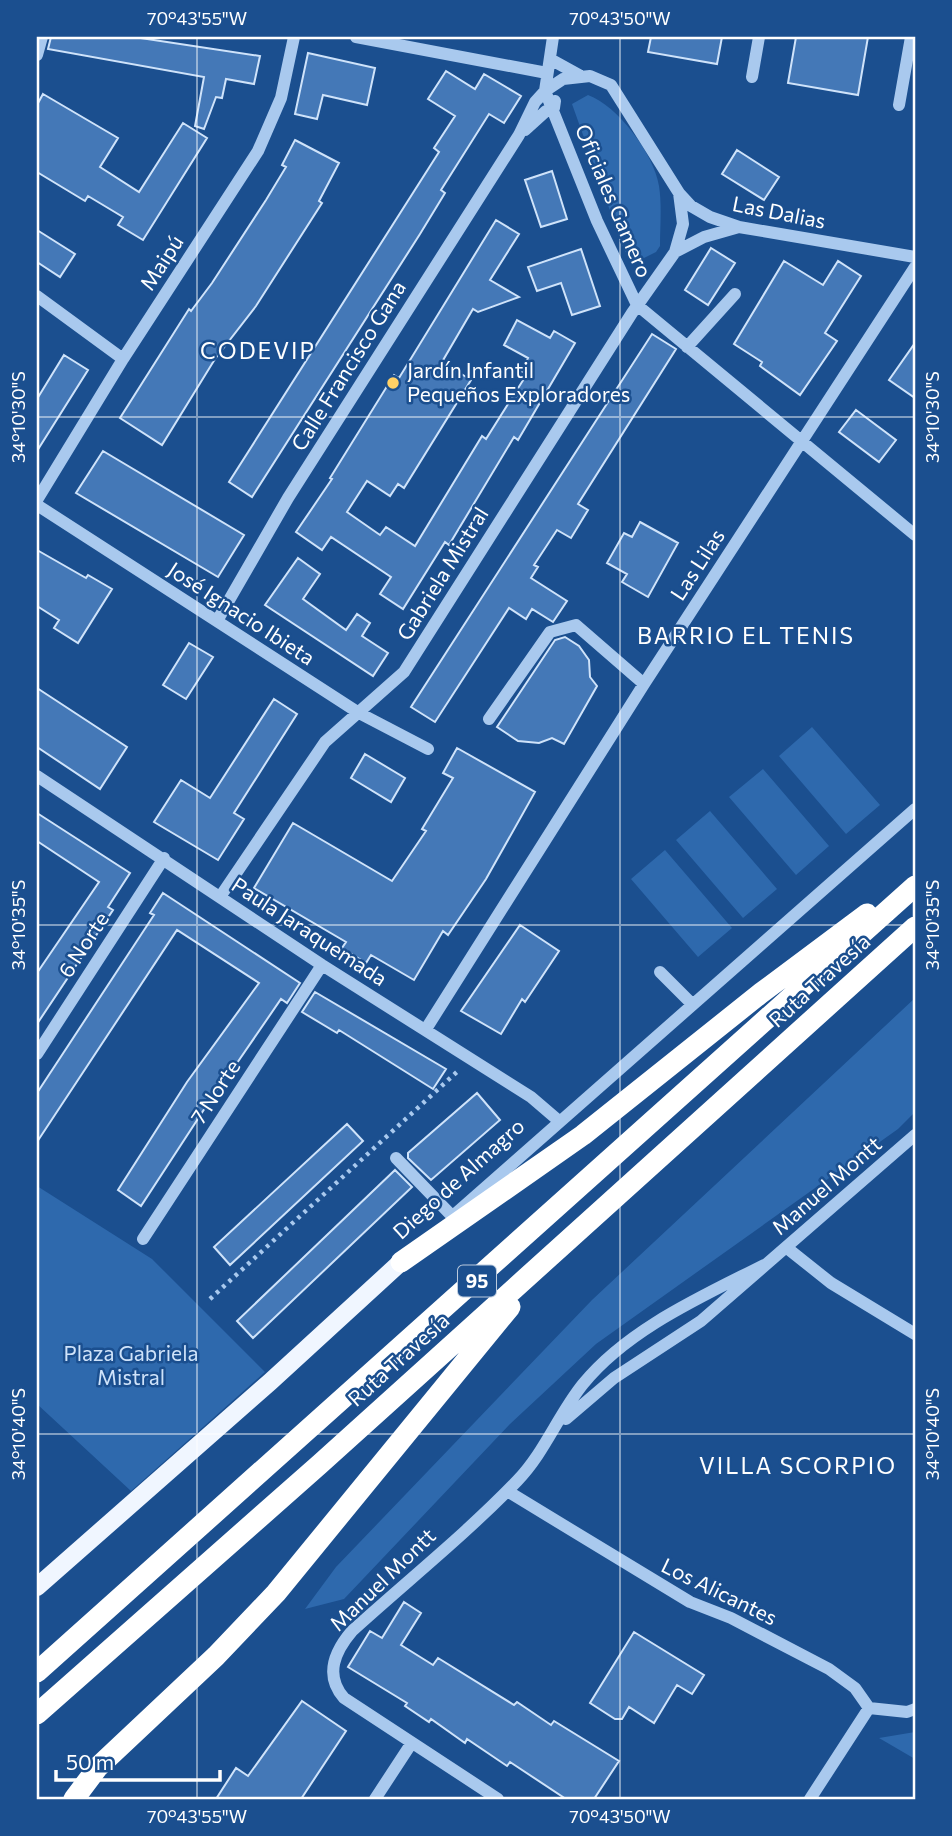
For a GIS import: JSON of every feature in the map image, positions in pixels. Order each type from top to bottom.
[{"type":"highway","points":[[401,1262],[583,1135],[802,961],[915,884]]},
{"type":"highway","name":"Ruta Travesía","points":[[37,1672],[915,884]]},
{"type":"highway","name":"Ruta Travesía","points":[[37,1714],[545,1262],[915,927]]},
{"type":"highway","points":[[74,1799],[98,1766],[216,1656],[276,1593],[545,1262]]},
{"type":"main road","name":"Diego de Almagro","points":[[37,1587],[270,1382],[401,1262]]},
{"type":"street","points":[[37,55],[42,37]]},
{"type":"street","name":"Maipú","points":[[37,503],[123,359],[258,151],[281,98],[294,37]]},
{"type":"street","points":[[356,37],[547,73]]},
{"type":"street","points":[[545,91],[553,37]]},
{"type":"street","points":[[752,78],[759,37]]},
{"type":"street","points":[[899,105],[911,37]]},
{"type":"street","name":"Las Dalias","points":[[550,59],[579,75],[611,85],[679,193],[701,211],[739,227],[915,257]]},
{"type":"street","points":[[545,91],[563,79],[579,75]]},
{"type":"street","points":[[554,108],[563,79]]},
{"type":"street","name":"Oficiales Gamero","points":[[545,91],[597,221],[637,305],[915,535]]},
{"type":"street","name":"Calle Francisco Gana","points":[[217,621],[251,568],[277,516],[519,135],[535,102],[545,91]]},
{"type":"street","name":"Calle Francisco Gana","points":[[519,135],[546,111],[554,108]]},
{"type":"street","name":"Gabriela Mistral","points":[[219,897],[317,752],[404,672],[637,305],[675,252],[683,224],[679,193]]},
{"type":"street","name":"Gabriela Mistral","points":[[675,252],[704,237],[739,227]]},
{"type":"street","name":"Las Lilas","points":[[426,1029],[644,684],[915,267]]},
{"type":"street","points":[[687,347],[735,294]]},
{"type":"street","points":[[37,296],[123,359]]},
{"type":"street","name":"José Ignacio Ibieta","points":[[37,503],[359,713],[428,749]]},
{"type":"street","points":[[489,719],[550,632],[562,626],[576,625],[644,684]]},
{"type":"street","name":"Paula Jaraquemada","points":[[37,776],[322,965],[472,1058],[544,1106],[559,1121]]},
{"type":"street","name":"Diego de Almagro","points":[[401,1262],[915,809]]},
{"type":"street","name":"6 Norte","points":[[37,1054],[164,858]]},
{"type":"street","name":"7 Norte","points":[[143,1239],[322,965]]},
{"type":"street","points":[[660,972],[692,1004]]},
{"type":"street","name":"Manuel Montt","points":[[558,1426],[614,1378],[701,1321],[915,1135]]},
{"type":"street","points":[[396,1158],[452,1216]]},
{"type":"street","points":[[787,1248],[831,1283],[915,1334]]},
{"type":"street","name":"Manuel Montt","points":[[498,1799],[411,1744],[339,1692],[333,1670],[338,1651],[352,1631],[507,1491],[533,1463],[581,1387],[610,1357],[682,1308],[764,1265]]},
{"type":"street","name":"Los Alicantes","points":[[507,1491],[690,1602],[731,1618],[830,1669],[855,1688],[869,1708]]},
{"type":"street","points":[[810,1799],[869,1708],[907,1712],[915,1709]]},
{"type":"street","points":[[375,1799],[411,1744]]},
{"type":"path","points":[[210,1299],[472,1058]]},
{"type":"green space","points":[[588,95],[611,109],[622,120],[642,146],[656,173],[660,201],[660,246],[656,252],[634,263],[624,250],[572,104]]},
{"type":"green space","points":[[812,727],[880,805],[846,834],[779,756]]},
{"type":"green space","points":[[763,769],[829,846],[796,875],[729,797]]},
{"type":"green space","points":[[710,811],[777,889],[743,918],[676,840]]},
{"type":"green space","points":[[665,850],[732,928],[698,957],[631,879]]},
{"type":"green space","points":[[915,998],[915,1112],[898,1129],[596,1344],[510,1424],[344,1599],[305,1609],[336,1567],[592,1300]]},
{"type":"green space","name":"Plaza Gabriela Mistral","points":[[37,1186],[152,1259],[265,1372],[131,1491],[37,1404]]},
{"type":"green space","points":[[915,1732],[915,1759],[879,1738]]},
{"type":"building","points":[[51,37],[134,37],[260,56],[254,84],[226,79],[222,98],[216,97],[204,129],[195,126],[204,77],[48,49]]},
{"type":"building","points":[[651,37],[722,37],[717,64],[648,52]]},
{"type":"building","points":[[796,37],[868,37],[858,95],[788,83]]},
{"type":"building","points":[[308,53],[375,68],[367,105],[323,95],[317,119],[295,114]]},
{"type":"building","points":[[446,71],[475,89],[484,74],[521,96],[504,123],[489,114],[441,190],[445,193],[420,234],[252,497],[229,482],[439,152],[434,148],[455,116],[428,99]]},
{"type":"building","points":[[43,94],[118,138],[100,167],[139,192],[183,123],[207,138],[143,240],[118,225],[123,217],[88,196],[85,201],[37,172],[37,105]]},
{"type":"building","points":[[295,140],[339,163],[319,201],[322,203],[256,306],[215,359],[162,445],[120,418],[189,309],[191,311],[212,283],[266,200],[286,167],[282,165]]},
{"type":"building","points":[[737,150],[779,177],[764,200],[722,174]]},
{"type":"building","points":[[552,171],[567,219],[541,227],[525,180]]},
{"type":"building","points":[[496,220],[519,234],[490,280],[519,297],[478,312],[473,309],[442,362],[471,380],[404,488],[398,484],[390,496],[367,481],[347,512],[380,535],[386,527],[415,546],[482,436],[486,439],[527,374],[521,371],[528,358],[504,345],[517,320],[550,338],[554,331],[575,343],[518,440],[514,437],[449,545],[445,542],[403,609],[380,594],[391,577],[331,537],[322,550],[296,532],[332,479],[330,478],[394,375],[399,378]]},
{"type":"building","points":[[37,230],[75,254],[60,277],[37,262]]},
{"type":"building","points":[[711,248],[735,263],[708,305],[685,290]]},
{"type":"building","points":[[581,249],[600,306],[572,315],[561,283],[537,291],[528,267]]},
{"type":"building","points":[[784,261],[823,285],[838,261],[861,276],[825,333],[837,341],[800,395],[760,366],[762,362],[734,344]]},
{"type":"building","points":[[652,334],[676,349],[578,504],[588,510],[571,538],[557,530],[534,565],[538,567],[531,578],[567,601],[553,622],[532,609],[526,619],[509,608],[435,722],[411,707]]},
{"type":"building","points":[[915,343],[915,398],[889,380]]},
{"type":"building","points":[[64,355],[88,370],[37,451],[37,399]]},
{"type":"building","points":[[856,410],[896,440],[879,462],[839,432]]},
{"type":"building","points":[[103,451],[244,535],[218,577],[76,493]]},
{"type":"building","points":[[640,522],[678,543],[648,597],[622,582],[627,574],[607,563],[624,533],[632,537]]},
{"type":"building","points":[[37,550],[86,578],[88,575],[112,589],[78,643],[54,628],[59,620],[37,606]]},
{"type":"building","points":[[298,558],[320,574],[303,599],[346,630],[357,614],[370,623],[362,636],[388,653],[373,676],[265,605]]},
{"type":"building","points":[[565,637],[579,646],[589,660],[590,677],[597,686],[564,744],[552,738],[539,743],[518,741],[497,727],[555,640]]},
{"type":"building","points":[[189,643],[213,657],[186,699],[163,685]]},
{"type":"building","points":[[37,688],[127,747],[100,789],[37,747]]},
{"type":"building","points":[[274,699],[297,714],[234,813],[244,819],[218,860],[154,822],[181,780],[210,798]]},
{"type":"building","points":[[457,748],[535,792],[486,879],[448,935],[443,931],[414,980],[371,955],[366,963],[342,948],[346,942],[254,888],[293,823],[392,881],[426,831],[422,829],[453,778],[443,773]]},
{"type":"building","points":[[365,754],[405,778],[391,802],[351,778]]},
{"type":"building","points":[[37,813],[130,873],[108,907],[113,910],[37,1024],[37,973],[99,882],[37,841]]},
{"type":"building","points":[[163,893],[300,983],[287,1003],[281,999],[237,1063],[235,1062],[141,1206],[118,1190],[187,1082],[259,983],[177,930],[37,1142],[37,1093],[154,915],[150,913]]},
{"type":"building","points":[[520,925],[559,951],[525,1002],[522,999],[501,1034],[461,1011]]},
{"type":"building","points":[[315,992],[446,1069],[433,1089],[339,1030],[337,1033],[302,1012]]},
{"type":"building","points":[[477,1093],[500,1120],[431,1180],[408,1158],[408,1153]]},
{"type":"building","points":[[347,1124],[363,1141],[230,1265],[214,1247]]},
{"type":"building","points":[[395,1170],[412,1187],[253,1338],[237,1321]]},
{"type":"building","points":[[404,1602],[421,1613],[401,1645],[433,1665],[438,1658],[514,1705],[517,1702],[551,1725],[554,1721],[619,1761],[594,1799],[566,1799],[510,1762],[507,1766],[467,1739],[465,1743],[431,1719],[429,1722],[405,1706],[407,1703],[348,1667],[370,1631],[382,1638]]},
{"type":"building","points":[[634,1632],[704,1675],[692,1694],[677,1685],[654,1723],[629,1707],[622,1719],[615,1719],[590,1703]]},
{"type":"building","points":[[302,1701],[346,1731],[301,1799],[216,1799],[236,1768],[248,1776]]},
{"type":"place","name":"Jardín Infantil Pequeños Exploradores","points":[[393,383]]},
{"type":"district","name":"CODEVIP","points":[[258,351]]},
{"type":"district","name":"BARRIO EL TENIS","points":[[746,636]]},
{"type":"district","name":"VILLA SCORPIO","points":[[798,1466]]}]
